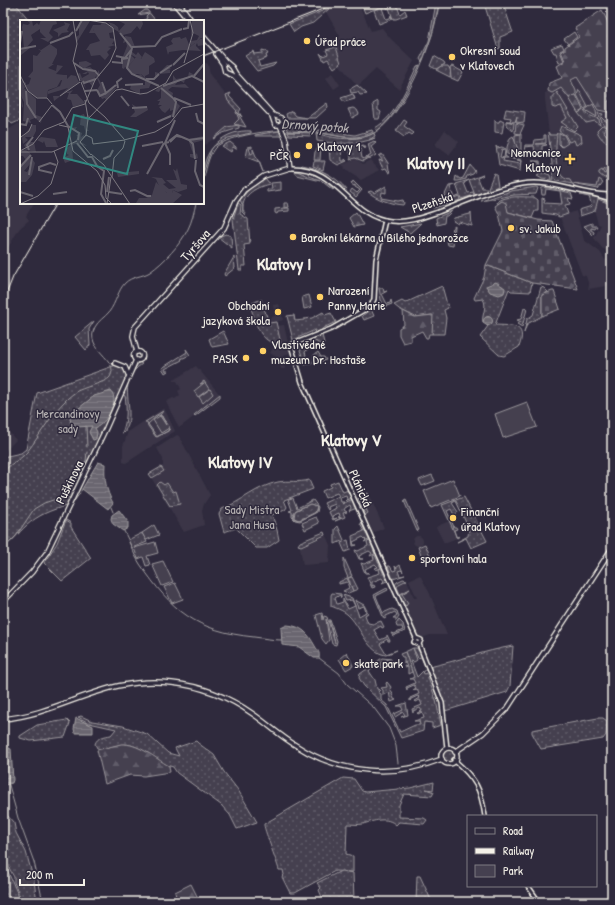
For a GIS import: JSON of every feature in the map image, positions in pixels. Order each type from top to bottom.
[{"type":"main road","points":[[174,3],[190,20]]},
{"type":"main road","points":[[179,3],[190,20]]},
{"type":"main road","points":[[204,38],[277,117],[282,119],[280,125]]},
{"type":"main road","points":[[204,38],[222,62],[226,73],[230,73],[266,110],[276,125],[280,125],[284,131],[290,168]]},
{"type":"main road","points":[[224,69],[229,65]]},
{"type":"main road","points":[[230,73],[233,69]]},
{"type":"main road","points":[[274,121],[277,117]]},
{"type":"main road","name":"Plzeňská","points":[[290,168],[304,169],[323,176],[335,184],[366,213],[384,220],[413,220],[523,184],[549,184],[608,197]]},
{"type":"main road","name":"Tyršova","points":[[137,352],[133,336],[136,325],[224,228],[236,200],[244,190],[264,176],[290,168]]},
{"type":"main road","points":[[612,190],[608,197],[612,202]]},
{"type":"main road","name":"Plánická","points":[[384,220],[376,260],[375,294],[372,305],[346,322],[291,345],[302,382],[416,638],[414,642],[419,644],[442,703],[447,748]]},
{"type":"main road","points":[[137,352],[140,352],[142,356],[141,359],[136,360],[134,355],[137,352]]},
{"type":"main road","name":"Puškinova","points":[[3,602],[32,572],[47,552],[136,360]]},
{"type":"main road","points":[[115,363],[127,369],[128,375]]},
{"type":"main road","points":[[454,760],[455,752],[481,735],[507,709],[612,548]]},
{"type":"main road","points":[[3,719],[40,712],[113,686],[142,682],[170,682],[200,688],[228,699],[254,714],[297,747],[313,756],[336,764],[365,770],[389,770],[418,766],[442,759]]},
{"type":"main road","points":[[442,759],[442,752],[447,748],[453,749],[455,752]]},
{"type":"main road","points":[[442,759],[447,763],[454,760]]},
{"type":"main road","points":[[454,760],[473,778],[481,793],[485,815]]},
{"type":"main road","points":[[529,887],[539,902]]},
{"type":"shaded area","points":[[334,3],[343,3],[334,7],[349,3],[358,3],[371,31],[382,28],[414,61],[399,89],[376,69],[358,86],[339,64],[341,63],[335,43],[340,36],[326,12],[329,8],[204,57],[204,55]]},
{"type":"shaded area","points":[[204,62],[208,64],[210,75],[228,98],[228,101],[237,112],[240,120],[204,145]]},
{"type":"shaded area","points":[[592,69],[607,101],[612,100],[612,185],[605,178],[598,189],[554,181],[552,135],[549,135],[545,98],[545,93]]},
{"type":"shaded area","points":[[332,73],[340,85],[334,89],[326,78]]},
{"type":"shaded area","points":[[20,123],[20,204],[33,204],[26,216],[29,220],[19,229],[6,251],[3,249],[3,133]]},
{"type":"shaded area","points":[[445,130],[459,142],[449,155],[435,145]]},
{"type":"shaded area","points":[[356,159],[363,164],[370,160],[379,170],[361,180],[344,169],[345,167],[342,165]]},
{"type":"shaded area","points":[[598,199],[612,205],[612,212],[607,219],[612,222],[612,254],[602,248],[594,238],[601,225],[598,224],[595,213]]},
{"type":"shaded area","points":[[54,204],[57,204],[14,278],[3,308],[3,297],[7,285]]},
{"type":"shaded area","points":[[576,211],[584,240],[600,252],[605,260],[607,259],[612,265],[612,285],[588,289],[589,286],[586,276],[582,275],[560,217]]},
{"type":"shaded area","points":[[496,282],[505,288],[504,293],[499,295],[490,292],[486,286]]},
{"type":"shaded area","points":[[279,304],[283,320],[269,324],[267,319],[275,316],[273,305]]},
{"type":"shaded area","points":[[488,316],[493,321],[488,326],[483,321]]},
{"type":"shaded area","points":[[284,325],[288,343],[281,344],[277,326]]},
{"type":"shaded area","points":[[289,347],[291,352],[282,357],[285,369],[281,369],[278,358],[270,353],[273,348]]},
{"type":"shaded area","points":[[196,366],[221,396],[179,428],[166,402],[173,398],[175,399],[180,395],[178,391],[181,389],[177,381],[172,381]]},
{"type":"shaded area","points":[[111,391],[114,400],[113,406],[103,422],[95,428],[97,432],[96,439],[93,440],[89,432],[92,426],[77,427],[71,422],[69,416],[94,396]]},
{"type":"shaded area","points":[[164,408],[175,431],[126,463],[123,462],[123,446],[128,432]]},
{"type":"shaded area","points":[[3,426],[16,440],[3,453]]},
{"type":"shaded area","points":[[177,435],[179,436],[210,495],[202,510],[204,525],[184,532],[149,474],[163,466],[163,459],[157,448]]},
{"type":"shaded area","points":[[98,462],[105,464],[106,484],[113,503],[108,509],[82,489]]},
{"type":"shaded area","points":[[368,493],[384,528],[373,533],[358,498]]},
{"type":"shaded area","points":[[119,510],[128,522],[128,528],[123,531],[113,524],[111,519],[112,515]]},
{"type":"shaded area","points":[[449,521],[457,538],[444,543],[436,527]]},
{"type":"shaded area","points":[[326,536],[330,545],[329,563],[303,565],[300,547]]},
{"type":"shaded area","points":[[416,536],[420,536],[422,537],[422,545],[416,546],[413,543],[413,539]]},
{"type":"shaded area","points":[[420,575],[429,592],[447,635],[430,635],[421,638],[418,637],[415,632],[397,587],[399,584],[407,580],[414,598],[417,598],[409,580]]},
{"type":"shaded area","points":[[287,625],[297,627],[307,634],[319,654],[319,658],[314,658],[299,647],[282,645],[281,628]]},
{"type":"shaded area","points":[[76,718],[93,726],[93,733],[75,733],[74,729]]},
{"type":"shaded area","points":[[3,749],[11,749],[13,780],[12,783],[5,785],[3,783]]},
{"type":"green space","points":[[3,3],[15,3],[29,20],[20,20],[20,120],[12,124],[3,113]]},
{"type":"green space","points":[[361,3],[391,3],[365,13]]},
{"type":"green space","points":[[396,3],[400,14],[405,10],[407,15],[393,19],[388,5]]},
{"type":"green space","points":[[436,3],[439,3],[432,35],[422,62],[420,59],[429,41]]},
{"type":"green space","points":[[484,3],[503,3],[513,32],[500,37],[500,48],[498,49]]},
{"type":"green space","points":[[387,5],[388,9],[386,7],[382,8],[386,19],[390,18],[391,15],[392,19],[379,24],[374,10]]},
{"type":"green space","points":[[330,8],[313,23],[301,27],[294,32],[289,24]]},
{"type":"green space","points":[[147,10],[155,20],[144,20],[149,13],[138,15]]},
{"type":"green space","points":[[602,10],[612,31],[612,100],[608,101],[608,112],[598,110],[577,77],[571,80],[576,94],[569,98],[561,88],[552,93],[548,91],[549,83],[562,78],[557,66],[565,61],[561,51],[565,50],[565,47],[579,37],[575,28]]},
{"type":"green space","points":[[574,32],[577,37],[568,44],[564,39]]},
{"type":"green space","points":[[562,44],[564,49],[560,51],[564,61],[559,63],[556,53],[554,53],[551,48]]},
{"type":"green space","points":[[336,47],[341,63],[334,68],[328,59],[324,61],[320,53],[323,56],[328,54],[326,50]]},
{"type":"green space","points":[[262,50],[266,51],[268,54],[266,55],[267,58],[258,61],[260,67],[276,63],[273,66],[257,71],[245,56],[253,51],[254,54],[262,53]]},
{"type":"green space","points":[[434,56],[445,64],[436,69],[430,66]]},
{"type":"green space","points":[[420,65],[397,109],[377,131],[375,128],[395,109],[417,66]]},
{"type":"green space","points":[[441,66],[448,66],[451,71],[450,77],[436,70]]},
{"type":"green space","points":[[452,66],[463,72],[458,81],[451,78],[450,67]]},
{"type":"green space","points":[[357,85],[367,94],[360,95],[358,92],[351,93],[350,89]]},
{"type":"green space","points":[[579,90],[588,107],[584,109],[577,95]]},
{"type":"green space","points":[[557,92],[578,127],[574,131],[561,122],[567,118],[561,106],[555,108],[552,107],[552,98]]},
{"type":"green space","points":[[231,93],[229,96],[241,109],[239,112],[242,117],[237,112],[246,127],[234,124],[239,119],[236,112],[237,111],[228,101],[226,95]]},
{"type":"green space","points":[[353,94],[355,99],[344,102],[341,98]]},
{"type":"green space","points":[[576,95],[583,110],[578,113],[569,98]]},
{"type":"green space","points":[[612,100],[612,121],[608,112],[608,101]]},
{"type":"green space","points":[[378,101],[378,110],[381,112],[379,119],[375,119],[373,104]]},
{"type":"green space","points":[[327,103],[328,107],[316,118],[307,118]]},
{"type":"green space","points":[[593,104],[596,111],[597,117],[585,110]]},
{"type":"green space","points":[[353,108],[357,110],[359,114],[352,118],[348,109]]},
{"type":"green space","points":[[506,109],[525,112],[524,123],[516,122],[517,116],[515,122],[506,121],[510,121],[511,118],[504,117]]},
{"type":"green space","points":[[584,110],[588,115],[599,119],[600,125],[595,121],[586,123],[578,113]]},
{"type":"green space","points":[[292,111],[296,116],[307,118],[287,118],[286,114]]},
{"type":"green space","points":[[598,113],[603,114],[601,117],[612,124],[612,130],[603,124]]},
{"type":"green space","points":[[404,120],[407,122],[404,126],[414,133],[412,135],[409,133],[404,137],[396,131]]},
{"type":"green space","points":[[495,120],[496,122],[499,122],[500,120],[504,122],[502,133],[495,132]]},
{"type":"green space","points":[[506,121],[514,123],[513,131],[506,125]]},
{"type":"green space","points":[[516,123],[524,125],[520,134],[515,133]]},
{"type":"green space","points":[[239,125],[239,128],[223,133],[213,139],[227,127]]},
{"type":"green space","points":[[602,125],[606,127],[604,132],[612,141],[612,145],[604,141],[599,135],[597,130]]},
{"type":"green space","points":[[561,126],[581,135],[582,142],[576,145],[574,140],[569,142],[565,135],[559,131]]},
{"type":"green space","points":[[311,127],[313,132],[288,131],[286,128]]},
{"type":"green space","points":[[318,130],[355,135],[372,130],[373,132],[367,135],[347,137],[320,133],[317,132]]},
{"type":"green space","points":[[251,131],[251,133],[228,138],[214,146],[225,137],[233,133]]},
{"type":"green space","points":[[279,131],[281,136],[255,136],[255,135]]},
{"type":"green space","points":[[288,132],[312,133],[311,136],[289,135]]},
{"type":"green space","points":[[548,132],[550,135],[556,135],[557,133],[556,161],[558,168],[560,174],[564,178],[570,180],[572,184],[552,180],[553,172]]},
{"type":"green space","points":[[316,133],[345,139],[361,138],[374,133],[375,136],[369,140],[355,143],[331,143],[317,141]]},
{"type":"green space","points":[[559,133],[564,135],[568,143],[562,147],[559,144]]},
{"type":"green space","points":[[521,134],[521,155],[515,143],[515,135]]},
{"type":"green space","points":[[544,135],[546,135],[546,143],[536,144],[547,145],[542,146],[542,153],[535,154],[534,146],[525,147],[526,153],[532,154],[524,154],[525,145],[534,145],[535,140],[544,139]]},
{"type":"green space","points":[[513,136],[521,158],[507,154],[507,147],[510,138]]},
{"type":"green space","points":[[374,141],[376,143],[371,147],[376,155],[369,159],[368,157],[371,155],[368,144]]},
{"type":"green space","points":[[230,142],[236,147],[236,149],[233,147],[231,152],[222,146]]},
{"type":"green space","points":[[320,145],[325,146],[326,150],[321,147],[320,160],[314,160],[315,152]]},
{"type":"green space","points":[[364,145],[366,148],[364,149],[363,146],[360,147],[362,158],[365,159],[367,156],[368,158],[363,161],[355,158],[350,160],[349,147]]},
{"type":"green space","points":[[252,146],[252,148],[249,148],[251,154],[253,153],[253,149],[259,161],[263,172],[259,162],[246,157],[248,147]]},
{"type":"green space","points":[[331,146],[346,147],[346,151],[344,151],[344,148],[341,148],[342,161],[345,161],[345,159],[347,161],[338,165],[330,160],[329,148]]},
{"type":"green space","points":[[496,146],[497,148],[502,147],[506,149],[505,156],[508,158],[504,158],[503,161],[520,164],[521,161],[520,171],[499,165]],"holes":[[[502,149],[505,150],[504,158],[500,157]]]},
{"type":"green space","points":[[214,147],[211,150],[204,170],[204,164],[207,156],[212,148]]},
{"type":"green space","points":[[283,150],[284,157],[275,159],[275,153]]},
{"type":"green space","points":[[382,154],[388,163],[389,170],[391,172],[389,173],[386,168],[383,169],[379,160],[383,161],[379,156]]},
{"type":"green space","points":[[314,161],[325,161],[323,170],[313,166]]},
{"type":"green space","points":[[532,161],[540,161],[541,172],[550,175],[551,180],[542,179],[537,176],[539,175],[539,162]]},
{"type":"green space","points":[[470,165],[475,171],[473,174],[467,176],[466,179],[455,181],[456,176],[460,179],[463,178]]},
{"type":"green space","points":[[301,166],[308,166],[327,173],[343,185],[347,190],[317,170]]},
{"type":"green space","points":[[603,169],[606,169],[607,171],[612,170],[612,185],[606,179],[607,177],[604,178],[599,174],[602,170],[604,174],[606,173]]},
{"type":"green space","points":[[297,171],[318,179],[297,175],[295,172]]},
{"type":"green space","points":[[494,173],[496,174],[498,186],[489,190],[488,188]]},
{"type":"green space","points":[[483,175],[478,178],[482,188],[487,188],[486,191],[475,195],[469,180]]},
{"type":"green space","points":[[265,178],[270,184],[256,189],[248,195],[243,206],[240,200],[251,187]]},
{"type":"green space","points":[[599,179],[603,182],[598,189],[573,184],[597,187]]},
{"type":"green space","points":[[469,180],[464,183],[468,193],[473,192],[474,195],[461,199],[456,184]]},
{"type":"green space","points":[[321,181],[330,186],[334,189],[333,190]]},
{"type":"green space","points":[[353,181],[362,190],[356,197],[350,192],[352,189],[357,193],[360,190],[355,187],[355,185],[354,186],[351,184]]},
{"type":"green space","points":[[281,182],[281,190],[267,192],[267,189],[272,188],[271,183]]},
{"type":"green space","points":[[455,185],[450,187],[454,198],[459,196],[460,200],[434,208],[432,207],[437,204],[440,205],[449,186]]},
{"type":"green space","points":[[386,186],[386,193],[382,192],[381,198],[398,201],[403,200],[403,205],[384,201],[368,192],[371,191],[374,193]]},
{"type":"green space","points":[[536,187],[538,188],[536,194],[514,195],[481,201],[511,191]]},
{"type":"green space","points":[[544,187],[571,193],[573,199],[568,198],[570,204],[565,205],[568,214],[559,217],[556,215],[542,213],[542,198],[545,199],[544,203],[562,204],[560,191],[546,189],[545,195],[542,195],[541,189]]},
{"type":"green space","points":[[580,195],[600,198],[612,205],[598,199],[595,211],[580,216],[579,210],[592,206],[589,197]]},
{"type":"green space","points":[[510,197],[534,197],[538,200],[538,211],[535,211],[532,218],[508,212],[502,201],[498,204],[497,202]]},
{"type":"green space","points":[[502,201],[506,203],[508,212],[538,220],[552,221],[578,289],[532,283],[486,265],[503,231],[499,214],[495,206]]},
{"type":"green space","points":[[238,203],[241,205],[240,214],[248,219],[250,244],[244,245],[246,266],[242,266],[242,270],[239,270],[233,219]]},
{"type":"green space","points":[[284,203],[288,203],[289,207],[285,208],[289,208],[289,211],[278,212],[277,214],[275,213],[275,209],[284,208]]},
{"type":"green space","points":[[452,211],[445,216],[444,223],[437,225],[436,218]]},
{"type":"green space","points":[[356,212],[363,225],[354,227],[349,218]]},
{"type":"green space","points":[[471,212],[472,226],[459,222],[458,224],[453,221],[454,218],[470,214]]},
{"type":"green space","points":[[421,223],[410,233],[400,227]]},
{"type":"green space","points":[[592,223],[592,226],[597,226],[595,229],[591,228],[594,232],[593,235],[584,226]]},
{"type":"green space","points":[[455,226],[453,246],[448,245],[447,241],[449,243],[453,231],[451,229]]},
{"type":"green space","points":[[226,234],[231,236],[232,248],[218,237]]},
{"type":"green space","points":[[234,257],[235,268],[225,276],[224,274]]},
{"type":"green space","points":[[486,265],[532,283],[530,292],[511,291],[509,289],[495,325],[512,326],[520,330],[521,339],[519,347],[504,356],[499,355],[480,337],[488,326],[483,323],[485,305],[483,299],[475,300],[474,298],[484,277]]},
{"type":"green space","points":[[442,286],[448,308],[444,310],[446,318],[444,334],[432,334],[432,315],[415,317],[394,305],[402,301],[405,303]]},
{"type":"green space","points":[[541,287],[548,292],[542,295],[542,316],[527,324],[524,333],[527,319],[533,315]]},
{"type":"green space","points":[[379,288],[383,288],[384,292],[387,291],[382,294],[387,304],[390,303],[391,300],[392,304],[384,307],[382,306]]},
{"type":"green space","points":[[554,291],[560,309],[542,316],[542,295]]},
{"type":"green space","points":[[309,295],[312,307],[304,309],[302,297]]},
{"type":"green space","points":[[261,299],[269,323],[276,322],[281,344],[268,341],[264,337],[257,326],[251,308],[248,308],[248,305],[259,300],[260,302]]},
{"type":"green space","points":[[524,308],[527,309],[522,327],[517,324],[521,322],[517,320],[521,319]]},
{"type":"green space","points":[[371,309],[374,316],[364,320],[362,316]]},
{"type":"green space","points":[[403,311],[415,317],[433,315],[432,334],[429,334],[428,338],[426,338],[422,331],[411,336],[411,341],[403,343],[399,335],[399,328],[404,325]]},
{"type":"green space","points":[[323,312],[325,315],[331,313],[336,322],[315,333],[315,330],[293,340],[287,316],[294,315],[295,321],[304,320],[312,318]]},
{"type":"green space","points":[[94,321],[89,329],[90,345],[86,350],[75,337]]},
{"type":"green space","points":[[223,331],[229,344],[212,347],[209,339]]},
{"type":"green space","points":[[322,335],[324,343],[318,344],[316,341],[305,352],[306,355],[304,357],[306,361],[309,357],[312,363],[305,365],[298,344]]},
{"type":"green space","points":[[186,349],[190,355],[165,369],[168,371],[165,373],[162,368],[187,352]]},
{"type":"green space","points":[[318,352],[321,357],[324,357],[326,360],[314,363],[314,355]]},
{"type":"green space","points":[[139,362],[142,364],[130,377],[128,385],[128,425],[125,432],[122,433],[126,419],[125,396],[123,395],[130,376]]},
{"type":"green space","name":"Mercandinovy sady","points":[[116,365],[126,370],[127,374],[112,411],[66,506],[50,511],[35,519],[10,543],[3,547],[3,457],[21,453],[26,449],[37,393]]},
{"type":"green space","points":[[204,381],[209,389],[198,397],[194,391],[204,383],[200,384]]},
{"type":"green space","points":[[210,389],[213,394],[203,403],[199,397]]},
{"type":"green space","points":[[220,394],[220,397],[195,416],[194,415]]},
{"type":"green space","points":[[527,402],[537,427],[503,438],[495,414]]},
{"type":"green space","points":[[163,411],[160,415],[161,416],[158,415],[148,424],[157,437],[148,426],[147,422],[145,422]]},
{"type":"green space","points":[[160,416],[166,425],[163,419],[169,426],[170,430],[168,431],[169,428],[161,433],[153,420]]},
{"type":"green space","points":[[161,467],[164,471],[152,478],[149,474]]},
{"type":"green space","points":[[432,475],[435,481],[422,486],[419,480]]},
{"type":"green space","points":[[453,479],[460,496],[431,508],[424,491]]},
{"type":"green space","name":"Sady Mistra Jana Husa","points":[[309,480],[313,489],[284,500],[287,507],[285,510],[272,515],[279,540],[267,548],[256,548],[236,528],[224,532],[219,514],[222,509],[270,484],[282,481]]},
{"type":"green space","points":[[338,481],[343,492],[348,490],[352,498],[345,501],[347,499],[346,496],[340,498],[341,502],[344,502],[342,504],[353,499],[357,508],[349,511],[351,508],[350,505],[344,510],[347,512],[343,513],[345,517],[335,521],[341,518],[338,517],[340,516],[339,513],[332,516],[334,519],[337,518],[333,520],[329,512],[336,508],[335,504],[328,507],[328,510],[324,503],[339,496],[337,493],[325,498],[322,491],[331,487],[330,484]]},
{"type":"green space","points":[[160,482],[164,485],[167,483],[173,492],[176,491],[180,504],[170,506],[157,485]]},
{"type":"green space","points":[[368,493],[369,496],[361,499],[368,513],[365,515],[358,498]]},
{"type":"green space","points":[[464,497],[487,541],[471,548],[466,538],[457,542],[468,536],[469,529],[456,501],[452,503],[458,512],[454,515],[451,509],[447,511],[454,527],[457,529],[454,530],[455,534],[442,505]]},
{"type":"green space","points":[[293,498],[297,508],[313,500],[318,507],[317,512],[300,521],[295,520],[294,519],[292,517],[292,512],[289,511],[292,510],[288,499]],"holes":[[[310,504],[317,506],[316,512],[300,520],[294,519],[293,514],[296,510]]]},
{"type":"green space","points":[[406,500],[419,530],[417,531],[404,501]]},
{"type":"green space","points":[[310,504],[317,506],[315,513],[299,520],[294,518],[295,511]]},
{"type":"green space","points":[[316,517],[319,523],[305,530],[302,523]]},
{"type":"green space","points":[[66,520],[71,523],[71,527],[91,558],[62,581],[44,563],[57,543]]},
{"type":"green space","points":[[360,524],[362,524],[369,540],[364,542],[366,540],[363,537],[353,542],[354,545],[357,545],[353,546],[352,536],[364,531]]},
{"type":"green space","points":[[154,525],[159,535],[146,540],[142,533]]},
{"type":"green space","points":[[338,526],[344,540],[335,544],[335,529]]},
{"type":"green space","points":[[324,532],[325,535],[301,546],[298,545],[300,542]]},
{"type":"green space","points":[[142,533],[147,542],[132,548],[128,540]]},
{"type":"green space","points":[[348,540],[350,550],[345,552],[341,543]]},
{"type":"green space","points":[[370,541],[375,554],[370,556],[372,553],[369,551],[359,556],[360,559],[355,550],[358,551],[368,546],[367,542]]},
{"type":"green space","points":[[155,542],[158,553],[147,556],[150,565],[146,566],[143,557],[138,559],[134,548]]},
{"type":"green space","points":[[425,544],[431,558],[423,561],[418,547]]},
{"type":"green space","points":[[375,555],[381,568],[376,570],[375,568],[378,567],[375,564],[365,569],[366,572],[369,573],[365,573],[361,563],[364,564],[374,560],[373,556]]},
{"type":"green space","points":[[344,558],[352,576],[348,578],[344,568]]},
{"type":"green space","points":[[163,561],[173,582],[162,586],[152,564]]},
{"type":"green space","points":[[400,565],[403,572],[401,570],[398,571],[400,576],[405,575],[393,579],[388,566],[390,566],[393,571],[396,570],[395,566],[396,568]]},
{"type":"green space","points":[[381,568],[387,581],[382,583],[384,581],[382,578],[372,582],[372,586],[374,585],[375,587],[372,588],[367,577],[380,573],[379,569]]},
{"type":"green space","points":[[352,577],[358,589],[353,591],[348,578]]},
{"type":"green space","points":[[347,578],[353,591],[348,593],[343,591],[349,588],[347,582],[339,584],[339,582]]},
{"type":"green space","points":[[403,579],[407,580],[399,584],[397,587],[400,594],[410,589],[402,594],[408,603],[406,606],[403,604],[395,585]]},
{"type":"green space","points":[[175,583],[183,599],[172,603],[164,587]]},
{"type":"green space","points":[[387,588],[388,590],[376,596],[383,613],[392,609],[397,611],[399,617],[396,621],[396,618],[393,618],[397,615],[395,612],[386,616],[384,619],[374,595]]},
{"type":"green space","points":[[332,593],[341,594],[341,598],[340,595],[335,598],[337,604],[343,602],[343,599],[348,609],[355,606],[352,600],[346,601],[343,595],[352,598],[359,616],[366,612],[364,606],[358,608],[355,600],[364,605],[368,613],[365,615],[368,623],[373,624],[381,621],[384,627],[382,628],[381,626],[374,630],[380,640],[387,637],[387,635],[390,641],[387,639],[380,644],[386,654],[397,650],[386,655],[374,650],[348,615],[331,606]]},
{"type":"green space","points":[[322,613],[323,620],[324,616],[327,617],[335,643],[330,620],[337,641],[336,645],[332,644],[326,619],[329,640],[326,644],[322,639],[316,615]]},
{"type":"green space","points":[[399,620],[403,624],[405,631],[393,636],[391,633],[394,634],[403,630],[402,627],[397,627],[396,624]]},
{"type":"green space","points":[[513,646],[510,686],[507,692],[445,711],[443,700],[429,667]]},
{"type":"green space","points":[[413,648],[417,660],[414,662],[411,661],[417,677],[423,671],[424,674],[428,672],[428,678],[436,700],[441,725],[432,728],[432,723],[424,722],[423,731],[401,738],[386,707],[364,686],[359,678],[360,674],[382,658],[391,659],[391,663],[389,659],[380,663],[381,668],[378,665],[369,671],[375,680],[377,689],[380,690],[378,692],[381,694],[381,700],[387,705],[400,732],[415,725],[420,725],[419,721],[414,721],[424,718],[422,712],[417,713],[422,711],[420,708],[413,711],[413,713],[412,709],[422,705],[420,700],[415,701],[420,698],[418,696],[410,701],[410,698],[419,694],[417,689],[413,690],[416,688],[414,685],[407,688],[407,690],[406,687],[415,683],[413,679],[410,679],[414,677],[405,652]]},
{"type":"green space","points":[[413,648],[417,648],[424,659],[427,670],[424,670],[426,669],[421,657],[418,658]]},
{"type":"green space","name":"skate park","points":[[347,652],[353,666],[346,670],[339,659]]},
{"type":"green space","points":[[405,652],[412,672],[408,674],[408,667],[405,668],[404,666],[407,667],[405,662],[404,664],[404,657],[400,654]]},
{"type":"green space","points":[[387,682],[391,687],[390,689],[393,693],[394,699],[396,700],[391,702],[389,692],[383,695],[383,690],[381,688],[387,687]]},
{"type":"green space","points":[[406,703],[408,715],[401,717],[405,715],[403,712],[395,717],[394,714],[403,710],[401,706],[397,706]]},
{"type":"green space","points":[[81,716],[92,721],[123,726],[147,734],[168,753],[179,756],[175,748],[196,741],[214,755],[224,772],[238,790],[257,822],[237,829],[230,815],[221,805],[177,773],[173,767],[162,763],[136,747],[122,744],[105,749],[97,748],[95,744],[98,740],[102,737],[111,735],[116,729],[89,723],[78,717]]},
{"type":"green space","points":[[603,718],[607,721],[606,735],[603,739],[541,749],[532,733],[532,730]]},
{"type":"green space","points":[[67,720],[70,723],[65,737],[31,741],[20,738],[20,736],[37,725]]},
{"type":"green space","points":[[127,744],[140,748],[169,766],[170,772],[144,776],[130,775],[105,784],[97,750]]},
{"type":"green space","points":[[449,750],[453,752],[455,756],[453,760],[449,762],[445,760],[443,756],[445,752]]},
{"type":"green space","points":[[343,778],[354,779],[362,791],[365,792],[410,788],[434,782],[433,790],[426,789],[434,792],[432,796],[404,794],[399,805],[399,817],[424,818],[427,820],[424,824],[399,822],[396,825],[392,822],[384,820],[361,824],[347,824],[346,854],[353,856],[353,872],[335,871],[295,893],[290,893],[282,877],[284,875],[283,870],[279,870],[264,824]]},
{"type":"green space","points":[[6,814],[14,823],[16,833],[26,852],[34,881],[37,902],[22,902],[14,882],[14,877],[6,861],[3,848],[3,815]]},
{"type":"green space","points":[[3,860],[21,902],[3,902]]},
{"type":"green space","points":[[341,871],[353,873],[354,900],[389,902],[324,902],[319,890],[321,888],[317,883]]},
{"type":"green space","points":[[417,876],[420,876],[432,902],[416,902]]},
{"type":"green space","points":[[191,884],[200,902],[177,902],[175,892]]},
{"type":"waterway","name":"Drnový potok","points":[[285,132],[316,132],[356,138],[370,135],[382,127],[394,114],[416,77],[432,36],[439,3]]},
{"type":"waterway","name":"Drnový potok","points":[[204,177],[210,156],[214,149],[219,145],[226,141],[246,135],[282,131]]},
{"type":"waterway","name":"Drnový potok","points":[[3,474],[8,467],[27,452],[54,413],[67,399],[74,393],[104,381],[110,377],[112,371],[111,365],[94,342],[93,335],[95,327],[109,312],[125,283],[131,279],[150,272],[177,247],[189,226],[196,204]]},
{"type":"waterway","points":[[86,426],[87,447]]},
{"type":"waterway","points":[[83,470],[81,467],[86,461],[87,452]]},
{"type":"waterway","points":[[75,500],[80,493]]},
{"type":"waterway","points":[[3,549],[16,536],[34,509],[44,503],[62,497],[70,498]]},
{"type":"waterway","points":[[111,507],[113,512]]},
{"type":"waterway","points":[[124,531],[133,552],[152,580],[163,594],[187,616],[216,630],[234,634],[281,640]]},
{"type":"waterway","points":[[3,573],[3,580]]},
{"type":"waterway","points":[[319,658],[339,673],[347,684],[374,708],[389,728],[396,746],[398,763]]},
{"type":"waterway","points":[[9,785],[18,818],[34,862],[43,902]]},
{"type":"railway","points":[[204,56],[338,3]]},
{"type":"railway","points":[[3,302],[13,277],[55,204]]},
{"type":"place","name":"Úřad práce","points":[[307,41]]},
{"type":"place","name":"Okresní soud v Klatovech","points":[[452,57]]},
{"type":"place","name":"Klatovy 1","points":[[309,146]]},
{"type":"place","name":"PČR","points":[[297,155]]},
{"type":"place","name":"Nemocnice Klatovy","points":[[570,159]]},
{"type":"place","name":"sv. Jakub","points":[[511,228]]},
{"type":"place","name":"Barokní lékárna u Bílého jednorožce","points":[[293,237]]},
{"type":"place","name":"Narození Panny Marie","points":[[320,297]]},
{"type":"place","name":"Obchodní jazyková škola","points":[[278,312]]},
{"type":"place","name":"Vlastivědné muzeum Dr. Hostaše","points":[[263,351]]},
{"type":"place","name":"PASK","points":[[246,358]]},
{"type":"place","name":"Finanční úřad Klatovy","points":[[453,518]]},
{"type":"place","name":"sportovní hala","points":[[412,558]]},
{"type":"place","name":"skate park","points":[[346,663]]},
{"type":"district","name":"Klatovy II","points":[[436,162]]},
{"type":"district","name":"Klatovy I","points":[[284,263]]},
{"type":"district","name":"Klatovy V","points":[[351,439]]},
{"type":"district","name":"Klatovy IV","points":[[240,461]]}]
